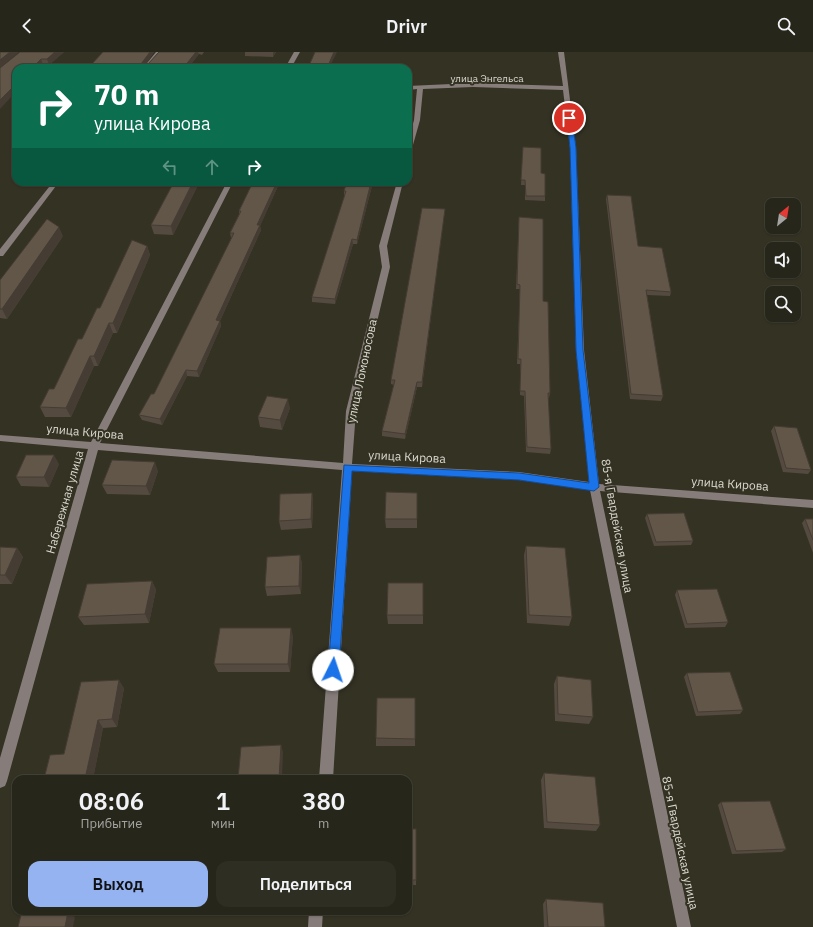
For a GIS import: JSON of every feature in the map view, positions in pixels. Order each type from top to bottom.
[{"type":"street","points":[[149,64],[159,52]]},
{"type":"street","points":[[290,64],[297,52]]},
{"type":"street","name":"85-я Гвардейская улица","points":[[561,52],[573,148],[580,350],[594,487],[684,927]]},
{"type":"street","name":"улица Энгельса","points":[[412,88],[472,85],[565,88]]},
{"type":"street","points":[[412,138],[417,120],[420,89]]},
{"type":"street","points":[[0,254],[53,186]]},
{"type":"street","name":"Набережная улица","points":[[0,782],[94,446],[228,186]]},
{"type":"street","name":"улица Ломоносова","points":[[326,775],[351,411],[386,267],[383,246],[399,186]]},
{"type":"street","name":"улица Кирова","points":[[0,438],[348,467],[519,476],[594,487],[813,504]]},
{"type":"street","points":[[315,927],[316,915]]},
{"type":"building","points":[[0,52],[10,52],[0,60]]},
{"type":"building","points":[[20,52],[55,52],[47,59],[41,59],[36,64],[12,64],[12,88],[0,100],[0,68]]},
{"type":"building","points":[[103,52],[150,52],[141,64],[92,64]]},
{"type":"building","points":[[159,52],[196,52],[186,64],[148,64]]},
{"type":"building","points":[[315,52],[334,52],[329,64],[310,64]]},
{"type":"building","points":[[523,147],[541,148],[541,173],[545,174],[545,196],[526,196],[525,180],[521,180]]},
{"type":"building","points":[[172,186],[191,186],[171,226],[151,225]]},
{"type":"building","points":[[251,186],[275,186],[257,225],[260,225],[216,320],[220,321],[197,371],[186,370],[160,419],[139,415],[151,394],[154,394],[234,233],[230,233],[241,211],[239,211]]},
{"type":"building","points":[[346,186],[370,186],[357,240],[352,239],[335,299],[312,297],[346,191],[344,191]]},
{"type":"building","points":[[607,195],[631,196],[638,246],[662,248],[671,292],[646,290],[663,396],[631,394]]},
{"type":"building","points":[[422,208],[445,209],[422,382],[417,382],[405,434],[382,431],[395,380],[391,380]]},
{"type":"building","points":[[519,217],[543,219],[543,301],[548,302],[550,393],[548,393],[551,449],[527,447],[525,391],[520,391],[521,359],[518,359],[520,285],[517,284]]},
{"type":"building","points":[[47,219],[59,227],[2,309],[0,309],[0,280]]},
{"type":"building","points":[[132,240],[147,246],[113,323],[109,323],[94,356],[90,356],[66,408],[40,407],[49,389],[54,389],[78,339],[82,339],[97,308],[100,308]]},
{"type":"building","points":[[267,396],[288,399],[280,420],[258,417]]},
{"type":"building","points":[[774,426],[797,428],[811,470],[786,468]]},
{"type":"building","points":[[26,455],[54,455],[44,477],[16,477]]},
{"type":"building","points":[[112,460],[155,462],[146,486],[102,485]]},
{"type":"building","points":[[386,492],[417,493],[417,519],[385,519]]},
{"type":"building","points":[[312,493],[311,519],[279,521],[280,494]]},
{"type":"building","points":[[684,513],[693,541],[656,542],[647,514]]},
{"type":"building","points":[[805,519],[813,519],[813,540]]},
{"type":"building","points":[[526,546],[565,548],[572,617],[529,615]]},
{"type":"building","points":[[0,547],[17,548],[5,575],[0,575]]},
{"type":"building","points":[[300,555],[299,586],[265,587],[267,557]]},
{"type":"building","points":[[152,581],[145,614],[78,617],[87,584]]},
{"type":"building","points":[[388,583],[423,583],[423,615],[387,615]]},
{"type":"building","points":[[717,589],[728,622],[687,624],[677,590]]},
{"type":"building","points":[[220,628],[291,628],[288,664],[214,664]]},
{"type":"building","points":[[730,672],[743,710],[698,712],[687,673]]},
{"type":"building","points":[[557,676],[591,680],[593,717],[558,714]]},
{"type":"building","points":[[119,680],[112,719],[98,720],[86,775],[45,775],[50,755],[64,754],[81,682]]},
{"type":"building","points":[[377,698],[415,698],[415,739],[376,738]]},
{"type":"building","points":[[281,745],[279,775],[238,775],[241,747]]},
{"type":"building","points":[[544,773],[595,777],[600,825],[547,822]]},
{"type":"building","points":[[770,801],[786,849],[736,851],[721,802]]},
{"type":"building","points":[[412,829],[416,829],[416,880],[412,880]]},
{"type":"building","points":[[546,899],[603,903],[605,927],[548,927]]},
{"type":"building","points":[[21,915],[67,915],[65,927],[18,927]]},
{"type":"route","points":[[333,670],[348,467],[519,476],[594,487],[580,350],[573,148],[569,118]]}]
